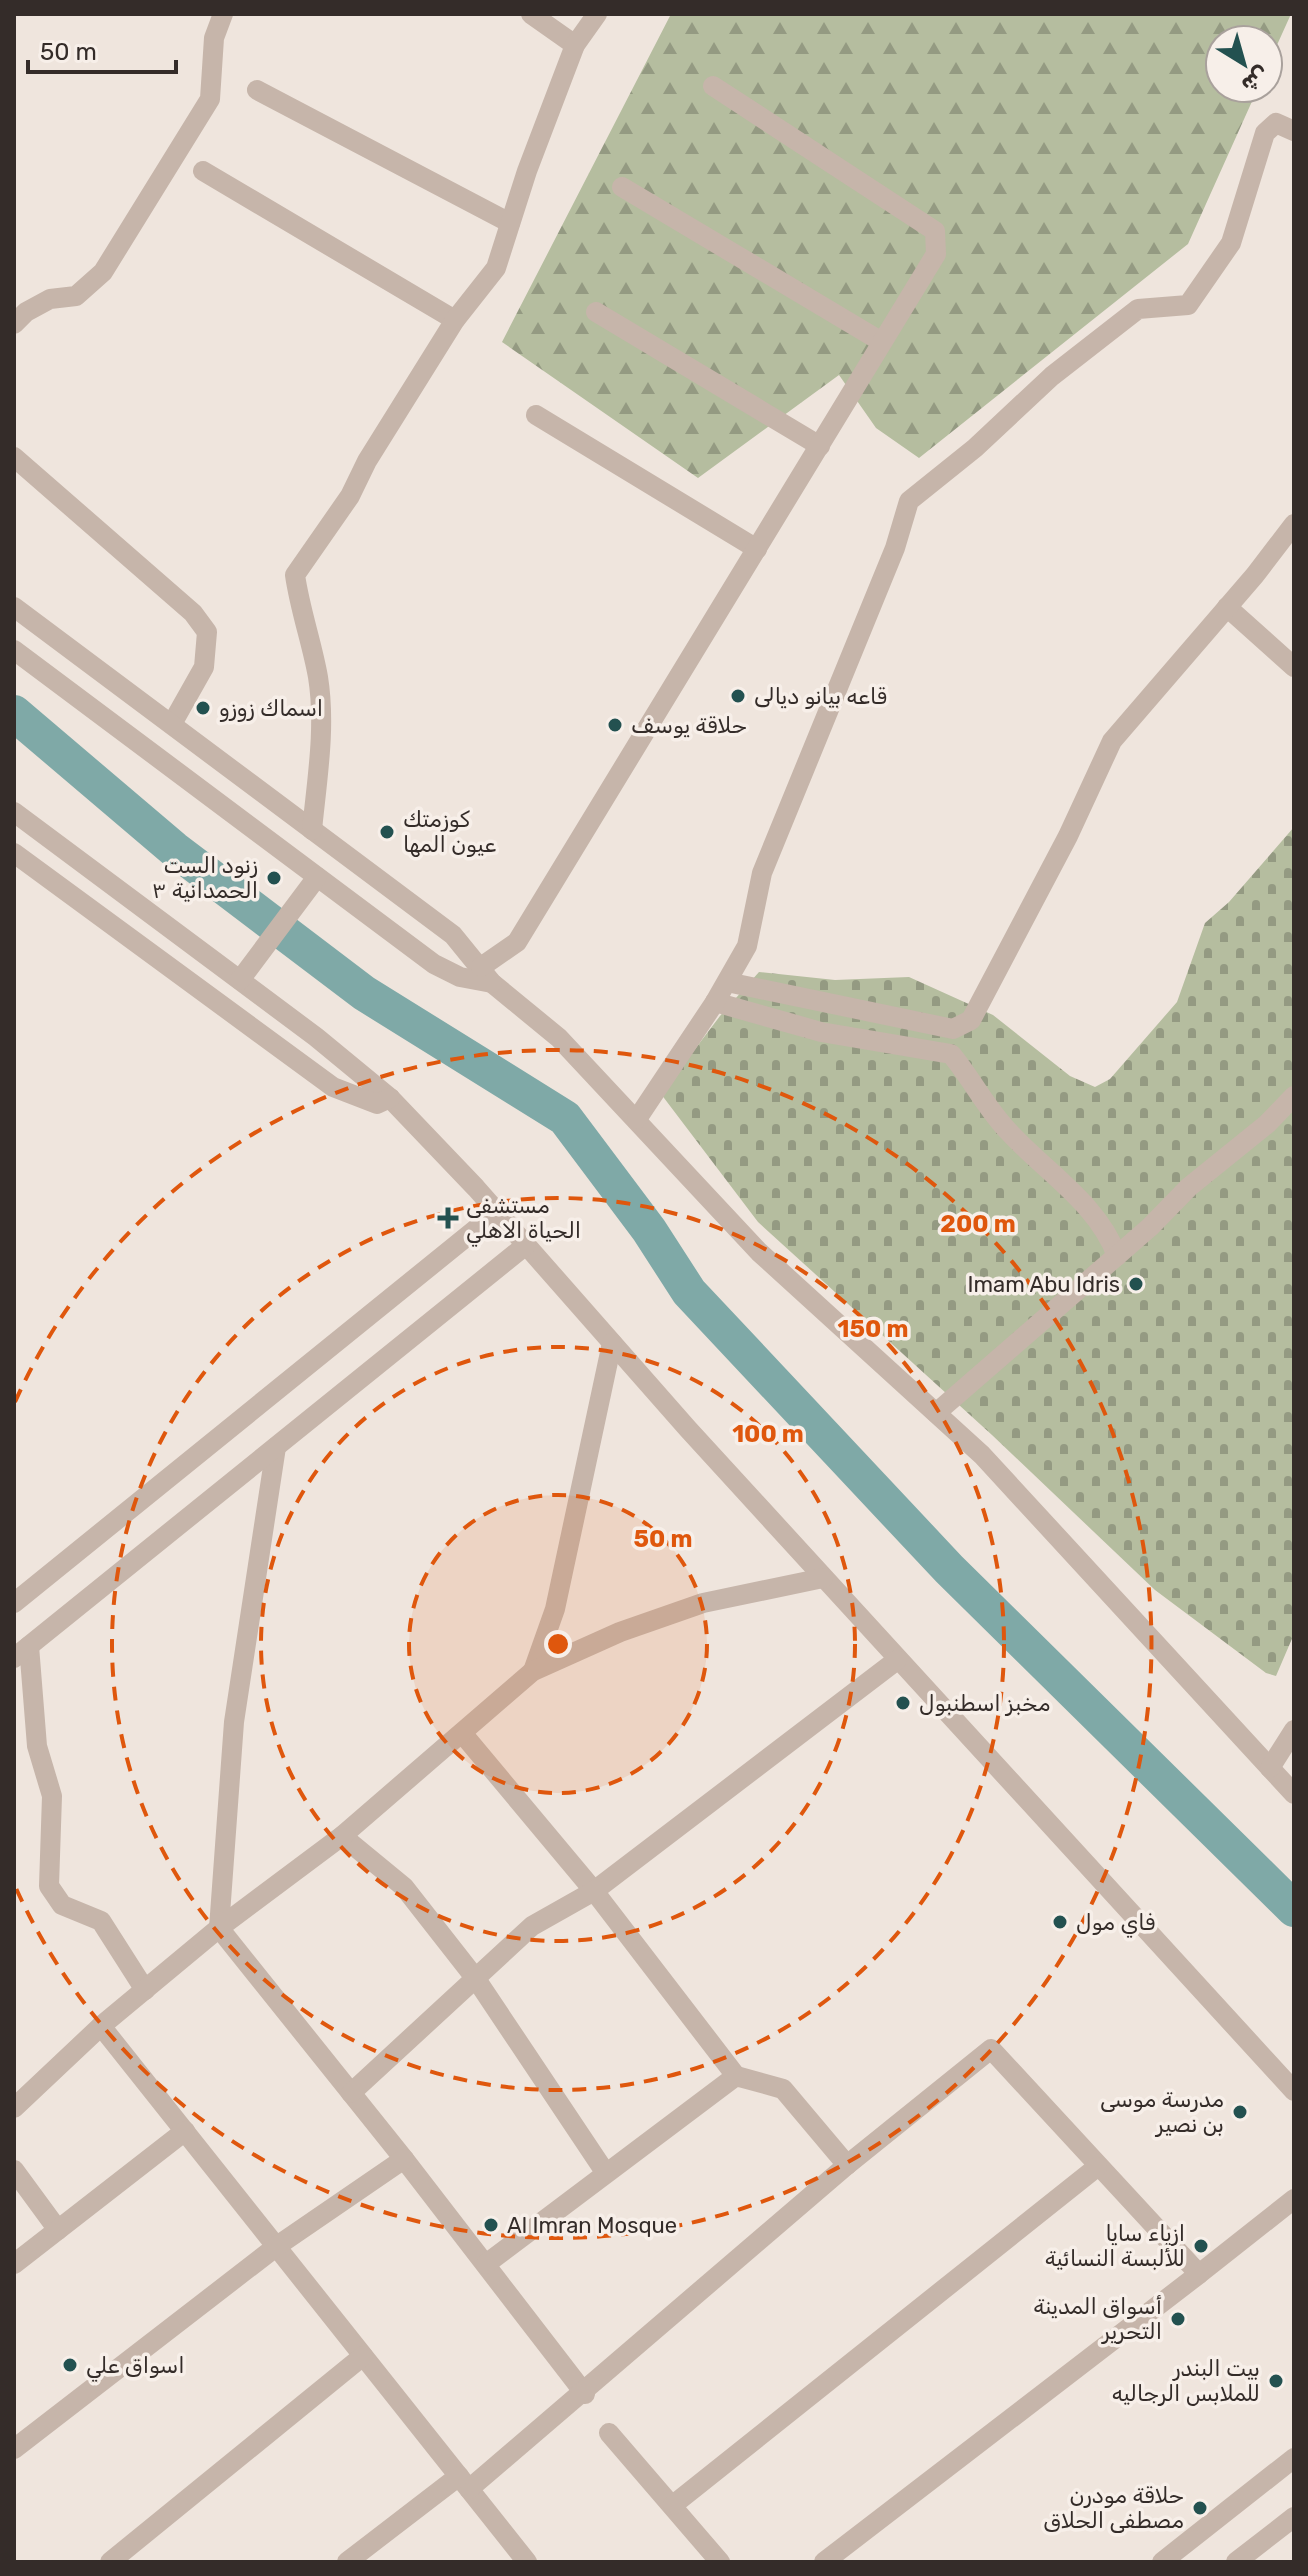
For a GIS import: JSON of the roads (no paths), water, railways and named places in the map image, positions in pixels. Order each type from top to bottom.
[{"type":"street","points":[[14,324],[26,312],[50,299],[76,296],[103,272],[210,99],[214,38],[223,14]]},
{"type":"street","points":[[531,14],[575,45]]},
{"type":"street","points":[[312,830],[322,724],[318,676],[301,617],[295,575],[350,496],[367,461],[455,320],[496,268],[575,45],[597,14]]},
{"type":"street","points":[[486,975],[517,942],[936,254],[935,231],[713,86]]},
{"type":"street","points":[[257,90],[510,223]]},
{"type":"street","points":[[637,1119],[715,1002],[747,946],[762,873],[895,548],[909,501],[975,448],[1052,376],[1138,309],[1188,305],[1231,243],[1265,133],[1276,123],[1294,129]]},
{"type":"street","points":[[203,171],[455,320]]},
{"type":"street","points":[[622,187],[882,342]]},
{"type":"street","points":[[596,312],[820,446]]},
{"type":"street","points":[[536,415],[757,549]]},
{"type":"street","points":[[14,457],[193,613],[207,632],[204,667],[173,722]]},
{"type":"street","points":[[727,982],[953,1029],[971,1020],[1068,836],[1112,741],[1294,524]]},
{"type":"street","points":[[14,607],[173,722],[251,785],[444,928],[486,975],[559,1038],[759,1252],[982,1455],[1294,1794]]},
{"type":"street","points":[[1227,607],[1294,667]]},
{"type":"street","points":[[14,650],[446,971],[486,975]]},
{"type":"street","points":[[231,813],[251,785]]},
{"type":"street","points":[[14,812],[365,1074],[390,1098],[497,1212],[897,1660],[1294,2091]]},
{"type":"street","points":[[14,853],[333,1087],[377,1104],[390,1098]]},
{"type":"street","points":[[240,980],[317,877]]},
{"type":"street","points":[[715,1002],[821,1032],[951,1054],[1008,1131],[1062,1181],[1108,1231],[1117,1256]]},
{"type":"street","points":[[936,1413],[1117,1256],[1189,1187],[1267,1124],[1294,1096]]},
{"type":"street","points":[[14,1603],[497,1212]]},
{"type":"street","points":[[145,1990],[101,1921],[62,1905],[49,1886],[52,1796],[37,1746],[22,1652],[526,1245]]},
{"type":"street","points":[[533,1671],[555,1609],[612,1343]]},
{"type":"street","points":[[276,1447],[234,1722],[219,1928],[404,2159],[585,2394]]},
{"type":"street","points":[[14,2108],[101,2026],[219,1928],[342,1836],[533,1671],[620,1632],[703,1603],[823,1578]]},
{"type":"street","points":[[351,2093],[532,1926],[594,1891],[897,1660]]},
{"type":"street","points":[[1270,1768],[1294,1730]]},
{"type":"street","points":[[462,1733],[594,1891],[736,2076],[783,2089],[847,2165]]},
{"type":"street","points":[[342,1836],[404,1887],[476,1979],[605,2172]]},
{"type":"street","points":[[101,2026],[527,2562]]},
{"type":"street","points":[[347,2562],[585,2394],[847,2165],[991,2049],[1199,2274]]},
{"type":"street","points":[[486,2264],[736,2076]]},
{"type":"street","points":[[14,2264],[185,2131]]},
{"type":"street","points":[[14,2449],[277,2246],[404,2159]]},
{"type":"street","points":[[673,2505],[1097,2167]]},
{"type":"street","points":[[14,2170],[58,2230]]},
{"type":"street","points":[[824,2562],[1294,2199]]},
{"type":"street","points":[[110,2562],[363,2356]]},
{"type":"street","points":[[609,2433],[720,2562]]},
{"type":"street","points":[[1162,2562],[1294,2458]]},
{"type":"street","points":[[1236,2562],[1294,2517]]},
{"type":"waterway","points":[[14,713],[174,849],[364,993],[565,1118],[649,1230],[689,1292],[949,1569],[1294,1909]]},
{"type":"place","name":"قاعه بيانو ديالى","points":[[738,696]]},
{"type":"place","name":"اسماك زوزو","points":[[203,708]]},
{"type":"place","name":"حلاقة يوسف","points":[[615,725]]},
{"type":"place","name":"كوزمتك عيون المها","points":[[387,832]]},
{"type":"place","name":"زنود الست الحمدانية ٣","points":[[274,878]]},
{"type":"place","name":"مستشفى الحياة الاهلي","points":[[448,1218]]},
{"type":"place","name":"Imam Abu Idris","points":[[1136,1284]]},
{"type":"place","name":"مخبز اسطنبول","points":[[903,1703]]},
{"type":"place","name":"فاي مول","points":[[1060,1922]]},
{"type":"place","name":"مدرسة موسى بن نصير","points":[[1240,2112]]},
{"type":"place","name":"Al Imran Mosque","points":[[491,2225]]},
{"type":"place","name":"ازياء سايا للألبسة النسائية","points":[[1201,2246]]},
{"type":"place","name":"أسواق المدينة التحرير","points":[[1178,2319]]},
{"type":"place","name":"اسواق علي","points":[[70,2365]]},
{"type":"place","name":"بيت البندر للملابس الرجاليه","points":[[1276,2381]]},
{"type":"place","name":"حلاقة مودرن مصطفى الحلاق","points":[[1200,2508]]}]
